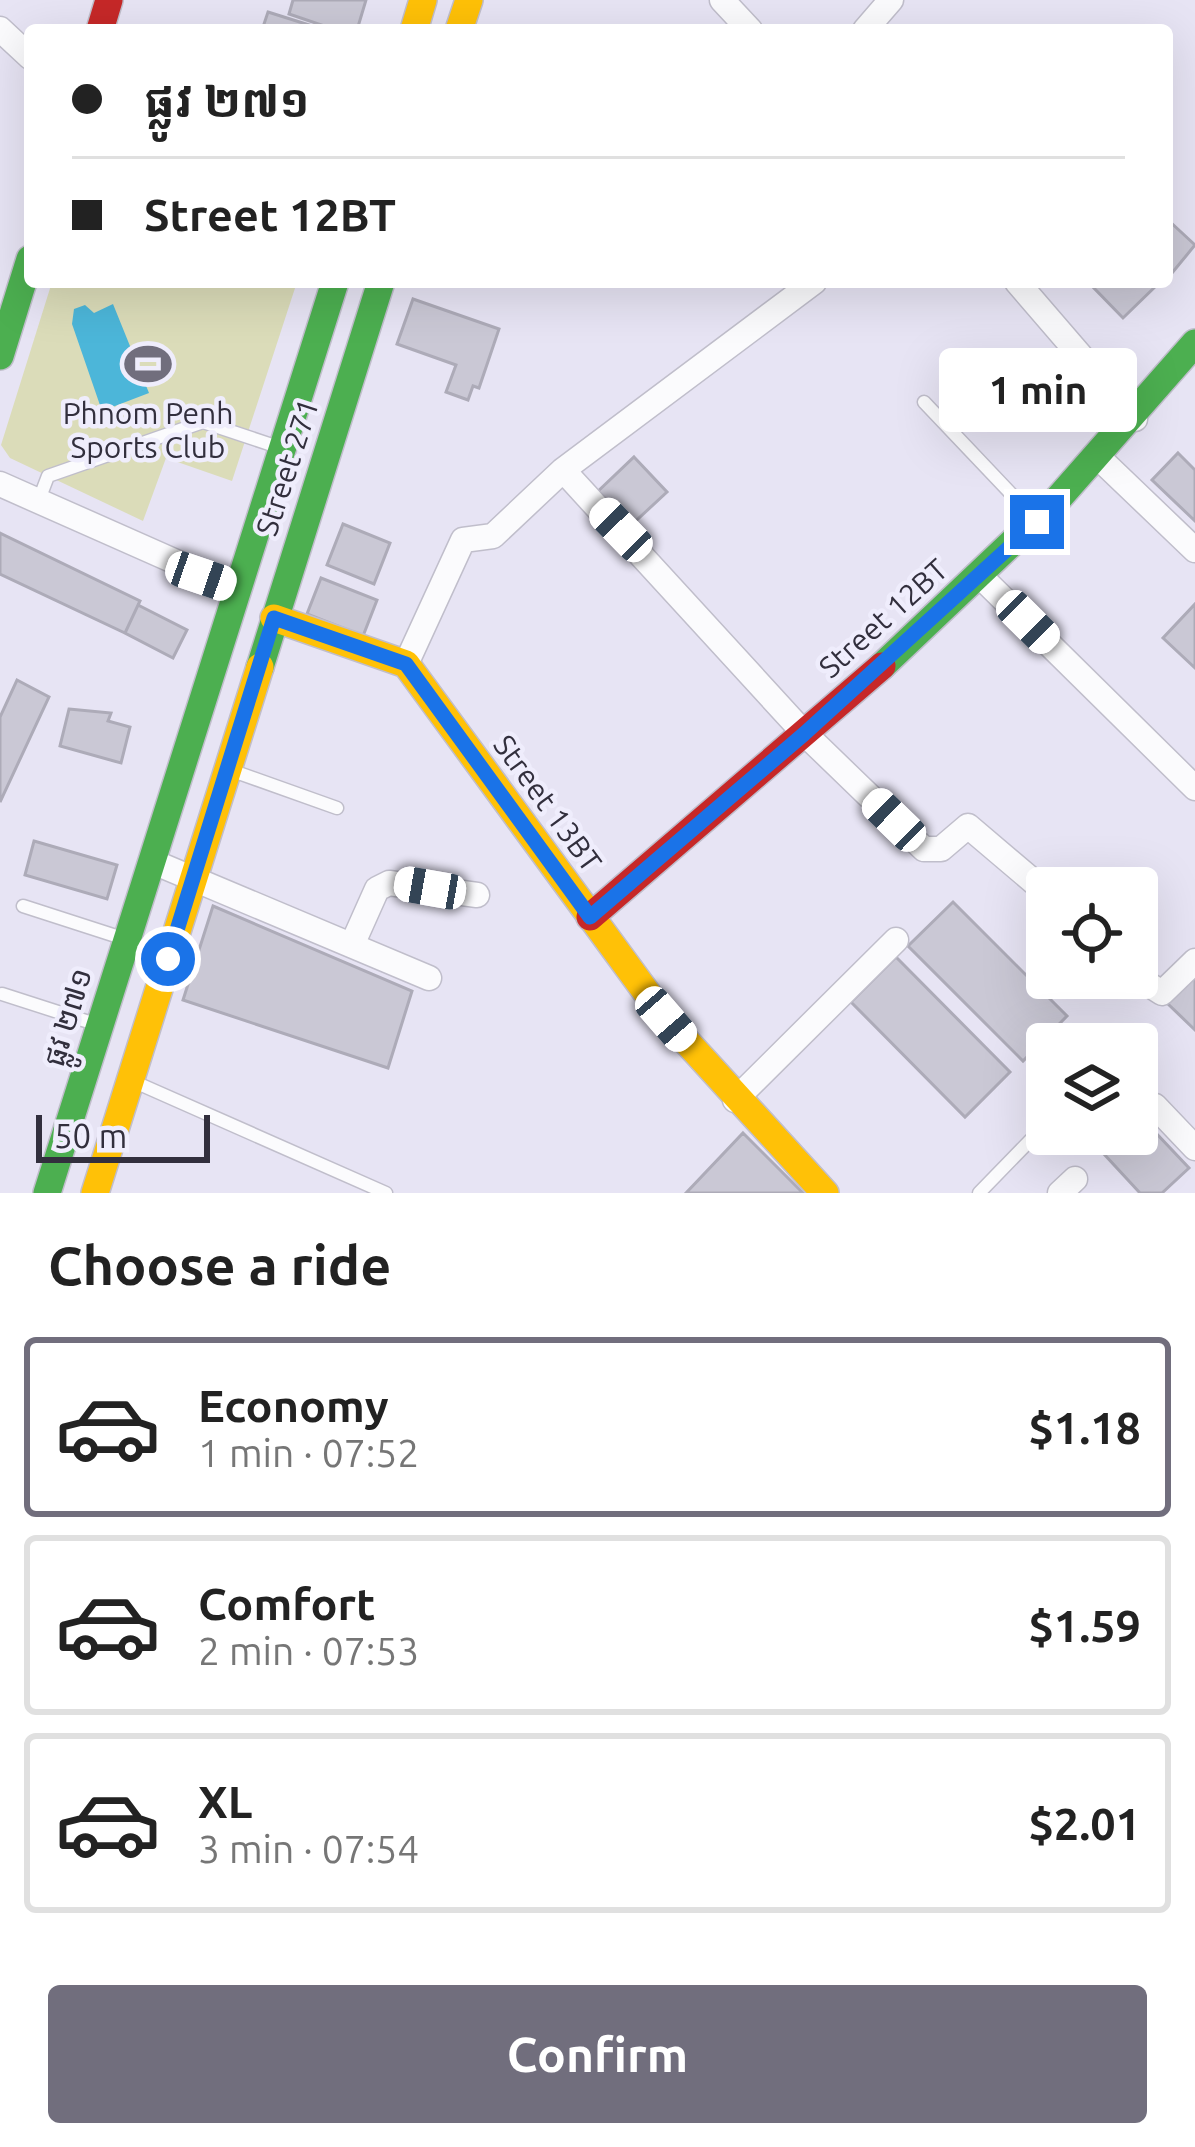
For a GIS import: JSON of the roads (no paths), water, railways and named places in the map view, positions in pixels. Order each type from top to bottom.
[{"type":"main road","points":[[0,356],[7,311],[24,273]]},
{"type":"main road","name":"Street 271","points":[[151,861],[333,288]]},
{"type":"main road","name":"Street 271","points":[[193,879],[379,288]]},
{"type":"main road","name":"Street 12BT","points":[[590,917],[804,734],[1037,522],[1107,451],[1195,343]]},
{"type":"main road","points":[[274,618],[406,664]]},
{"type":"main road","name":"Street 13BT","points":[[406,664],[590,917],[735,1100],[825,1193]]},
{"type":"main road","name":"ផ្លូវ ២៧១","points":[[47,1193],[151,861]]},
{"type":"main road","points":[[95,1193],[193,879]]},
{"type":"street","points":[[722,0],[744,24]]},
{"type":"street","points":[[871,24],[891,0]]},
{"type":"street","points":[[0,28],[24,51]]},
{"type":"street","points":[[406,664],[458,545],[470,538],[494,536],[563,470],[806,288]]},
{"type":"street","points":[[1022,288],[1135,419]]},
{"type":"street","points":[[1107,451],[1195,550]]},
{"type":"street","points":[[563,470],[804,734],[929,853],[968,826],[1026,875]]},
{"type":"street","points":[[0,484],[40,497],[237,589]]},
{"type":"street","points":[[980,576],[1195,788]]},
{"type":"street","points":[[151,861],[429,978]]},
{"type":"street","points":[[352,945],[377,890],[389,883],[477,896]]},
{"type":"street","points":[[735,1100],[896,940]]},
{"type":"street","points":[[1158,990],[1162,993],[1195,961]]},
{"type":"street","points":[[1158,1109],[1195,1148]]},
{"type":"lane","points":[[1106,385],[1095,398],[1093,417],[1107,451]]},
{"type":"lane","points":[[925,402],[1037,522]]},
{"type":"lane","points":[[40,497],[48,476],[202,422],[283,448]]},
{"type":"lane","points":[[226,769],[337,808]]},
{"type":"lane","points":[[23,906],[126,939]]},
{"type":"lane","points":[[2,994],[99,1025]]},
{"type":"lane","points":[[130,1080],[386,1193]]},
{"type":"lane","points":[[979,1193],[1026,1145]]},
{"type":"water","points":[[113,304],[149,393],[102,411],[72,324],[74,309],[85,305],[94,313]]},
{"type":"place","name":"Phnom Penh Sports Club","points":[[148,364]]}]
